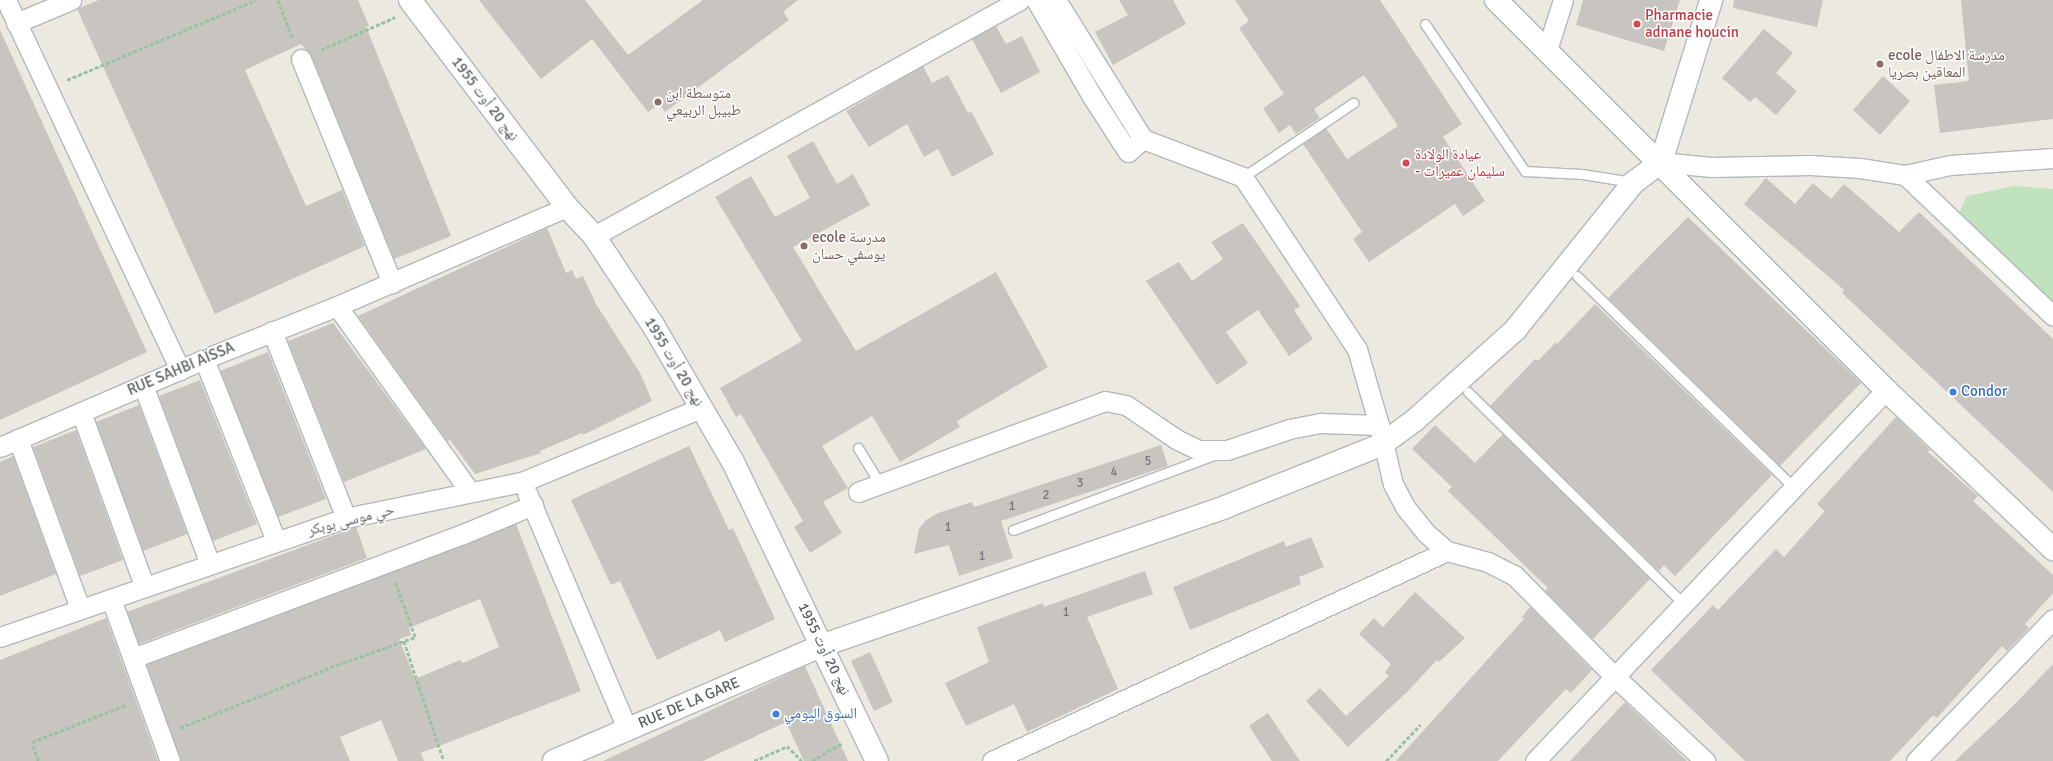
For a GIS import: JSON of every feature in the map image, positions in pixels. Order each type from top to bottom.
[{"type":"street","points":[[6,0],[180,370]]},
{"type":"street","points":[[16,23],[72,0]]},
{"type":"street","points":[[594,236],[1020,0]]},
{"type":"street","points":[[1036,0],[1093,98],[1128,152],[1142,139]]},
{"type":"street","points":[[1056,0],[1142,139],[1242,177],[1357,350],[1392,484],[1405,507],[1426,532],[1447,551],[1488,562],[1514,575],[1614,676],[1705,761]]},
{"type":"street","points":[[1496,0],[1661,162],[1886,390],[2053,549]]},
{"type":"street","points":[[1547,50],[1562,0]]},
{"type":"street","points":[[1661,162],[1711,0]]},
{"type":"street","name":"نهج 20 أوت 1955","points":[[413,4],[567,207],[594,236],[653,326],[732,460],[823,645],[877,761]]},
{"type":"street","points":[[301,59],[392,283]]},
{"type":"street","points":[[1661,162],[1711,167],[1810,165],[1860,168],[1905,175],[1950,165],[2053,158]]},
{"type":"street","name":"RUE DE LA GARE","points":[[554,761],[823,645],[1225,507],[1415,420],[1515,330],[1633,183],[1661,162]]},
{"type":"street","points":[[1905,175],[2053,316]]},
{"type":"street","name":"RUE SAHBI AÏSSA","points":[[0,447],[204,359],[392,283],[567,207]]},
{"type":"street","points":[[337,306],[470,492]]},
{"type":"street","points":[[272,331],[346,518]]},
{"type":"street","points":[[204,359],[276,541]]},
{"type":"street","points":[[143,385],[210,564]]},
{"type":"street","points":[[1535,761],[1886,390]]},
{"type":"street","points":[[858,492],[1105,401],[1126,405],[1176,439],[1199,450],[1227,450],[1290,429],[1320,423],[1380,435]]},
{"type":"street","name":"حي موسى بوبكر","points":[[0,637],[144,585],[346,518],[522,482],[701,408]]},
{"type":"street","points":[[81,412],[144,585]]},
{"type":"street","points":[[18,439],[80,608]]},
{"type":"street","points":[[522,482],[627,729]]},
{"type":"street","points":[[133,658],[388,563],[533,505]]},
{"type":"street","points":[[992,761],[1447,551]]},
{"type":"street","points":[[111,598],[170,761]]},
{"type":"street","points":[[1916,761],[2053,619]]},
{"type":"lane","points":[[1425,24],[1525,171],[1582,174],[1633,183]]},
{"type":"lane","points":[[1242,177],[1352,103]]},
{"type":"lane","points":[[1577,276],[1793,487]]},
{"type":"lane","points":[[1468,392],[1683,603]]},
{"type":"lane","points":[[858,448],[880,484]]},
{"type":"lane","points":[[1013,530],[1227,450]]},
{"type":"path","points":[[47,89],[256,0]]},
{"type":"path","points":[[278,0],[301,59],[413,4]]},
{"type":"path","points":[[161,736],[337,665],[416,637],[388,563]]},
{"type":"path","points":[[404,641],[444,761]]},
{"type":"path","points":[[38,761],[32,742],[147,698]]},
{"type":"path","points":[[1386,761],[1420,726]]},
{"type":"path","points":[[812,761],[863,730]]},
{"type":"path","points":[[754,761],[787,746],[802,761]]},
{"type":"green space","points":[[2014,186],[2053,189],[2053,305],[1975,234],[1959,213],[1967,196]]},
{"type":"building","points":[[99,0],[358,0],[369,26],[366,27],[451,236],[394,259],[311,55],[301,44],[245,70],[306,206],[342,190],[365,246],[215,314],[77,9]]},
{"type":"building","points":[[479,0],[585,0],[628,55],[703,0],[798,0],[783,12],[789,20],[665,112],[659,104],[648,112],[592,39],[541,79]]},
{"type":"building","points":[[1119,0],[1173,0],[1186,24],[1113,65],[1095,32],[1128,15]]},
{"type":"building","points":[[1235,0],[1380,0],[1462,124],[1443,137],[1485,201],[1463,216],[1455,204],[1369,262],[1353,239],[1362,232],[1303,144],[1326,128],[1347,159],[1398,126],[1364,75],[1314,109],[1320,118],[1296,134],[1290,125],[1279,133],[1263,108],[1284,94],[1239,28],[1249,21]]},
{"type":"building","points":[[1583,0],[1680,0],[1664,51],[1576,25]]},
{"type":"building","points":[[1734,0],[1823,0],[1817,27],[1733,8]]},
{"type":"building","points":[[1961,0],[2053,0],[2053,119],[1940,133],[1934,85],[1969,81]]},
{"type":"building","points":[[996,26],[1006,44],[1022,36],[1040,72],[1001,93],[972,39]]},
{"type":"building","points":[[1764,29],[1793,53],[1776,73],[1797,91],[1776,115],[1755,97],[1750,102],[1722,78]]},
{"type":"building","points":[[0,30],[147,352],[0,420]]},
{"type":"building","points":[[923,66],[932,83],[948,75],[968,113],[971,111],[994,154],[952,177],[938,149],[924,157],[907,124],[869,147],[846,111]]},
{"type":"building","points":[[1883,76],[1910,101],[1880,135],[1853,110]]},
{"type":"building","points":[[813,141],[837,184],[853,174],[870,205],[793,247],[856,351],[996,272],[1048,367],[957,421],[960,427],[900,462],[872,416],[822,446],[848,488],[823,502],[842,533],[810,553],[794,527],[803,521],[741,414],[736,417],[720,388],[802,341],[715,197],[751,176],[775,217],[810,198],[787,156]]},
{"type":"building","points":[[1766,178],[1795,204],[1813,183],[1831,199],[1844,184],[1899,232],[1919,212],[2053,339],[2053,492],[1842,293],[1844,290],[1744,204]]},
{"type":"building","points":[[1688,217],[1861,383],[1780,466],[1608,298]]},
{"type":"building","points":[[1243,223],[1300,306],[1294,310],[1313,339],[1289,356],[1258,310],[1226,332],[1248,363],[1217,385],[1146,281],[1179,262],[1192,281],[1223,259],[1211,242]]},
{"type":"building","points":[[547,228],[566,273],[572,270],[576,279],[583,276],[596,304],[640,373],[652,401],[583,435],[582,433],[540,451],[541,453],[475,474],[450,440],[447,441],[358,316]]},
{"type":"building","points":[[1595,304],[1772,475],[1675,576],[1664,565],[1659,571],[1490,406],[1535,359],[1538,361],[1556,342],[1557,344]]},
{"type":"building","points":[[333,323],[426,449],[344,482],[288,341]]},
{"type":"building","points":[[268,352],[326,499],[278,517],[220,371]]},
{"type":"building","points":[[200,380],[257,524],[213,541],[159,396]]},
{"type":"building","points":[[139,405],[187,534],[143,551],[96,422]]},
{"type":"building","points":[[1896,417],[1930,450],[1928,452],[1978,496],[1973,501],[2053,575],[2053,593],[2025,624],[2029,628],[2007,651],[2002,646],[1937,718],[1933,715],[1890,761],[1745,761],[1651,670],[1713,605],[1718,610],[1776,549],[1784,557],[1825,511],[1817,504]]},
{"type":"building","points":[[1435,425],[1475,463],[1503,434],[1650,579],[1593,639],[1545,591],[1548,588],[1448,491],[1452,487],[1412,449]]},
{"type":"building","points":[[76,430],[123,560],[80,576],[33,447]]},
{"type":"building","points":[[1161,445],[1168,466],[1001,521],[1013,558],[959,576],[949,545],[914,554],[919,529],[926,520],[938,513],[972,502],[974,507]]},
{"type":"building","points":[[689,446],[729,530],[733,528],[775,619],[725,642],[720,630],[657,660],[620,581],[611,585],[571,500]]},
{"type":"building","points":[[13,456],[56,574],[0,596],[0,462]]},
{"type":"building","points":[[516,524],[581,691],[421,753],[424,761],[398,761],[381,720],[340,737],[350,761],[181,761],[147,665]],"holes":[[[480,599],[499,647],[463,663],[460,660],[415,679],[399,639],[411,635],[409,628]]]},
{"type":"building","points":[[356,527],[367,558],[139,644],[127,612]]},
{"type":"building","points":[[1311,537],[1324,567],[1299,577],[1301,584],[1190,630],[1173,587],[1284,541],[1286,547]]},
{"type":"building","points":[[1145,571],[1153,594],[1087,617],[1118,689],[1027,732],[1014,704],[966,726],[945,683],[989,662],[977,627],[1043,603],[1044,607]]},
{"type":"building","points":[[1415,592],[1465,638],[1439,662],[1437,660],[1407,692],[1348,747],[1306,701],[1320,688],[1346,716],[1389,676],[1385,672],[1391,664],[1359,634],[1374,618],[1383,627]]},
{"type":"building","points":[[1530,607],[1592,670],[1571,693],[1566,689],[1498,761],[1396,761],[1524,619],[1522,617]]},
{"type":"building","points":[[106,618],[158,761],[0,761],[0,660]]},
{"type":"building","points":[[870,652],[893,702],[874,711],[851,661]]},
{"type":"building","points":[[2053,664],[2053,761],[1955,761],[2011,708]]},
{"type":"building","name":"السوق اليومي","points":[[805,666],[848,761],[804,761],[786,722],[703,761],[603,761]]},
{"type":"building","points":[[1625,702],[1667,742],[1687,761],[1570,761]]},
{"type":"building","points":[[1268,713],[1300,761],[1272,761],[1249,726]]},
{"type":"place","name":"Pharmacie adnane houcin","points":[[1637,24]]},
{"type":"place","name":"ecole مدرسة الاطفال المعاقين بصريا","points":[[1880,64]]},
{"type":"place","name":"متوسطة ابن طبيبل الربيعي","points":[[658,102]]},
{"type":"place","name":"عيادة الولادة - سليمان عميرات","points":[[1406,163]]},
{"type":"place","name":"ecole مدرسة يوسفي حسان","points":[[804,246]]},
{"type":"place","name":"Condor","points":[[1953,392]]},
{"type":"place","name":"السوق اليومي","points":[[776,714]]}]
